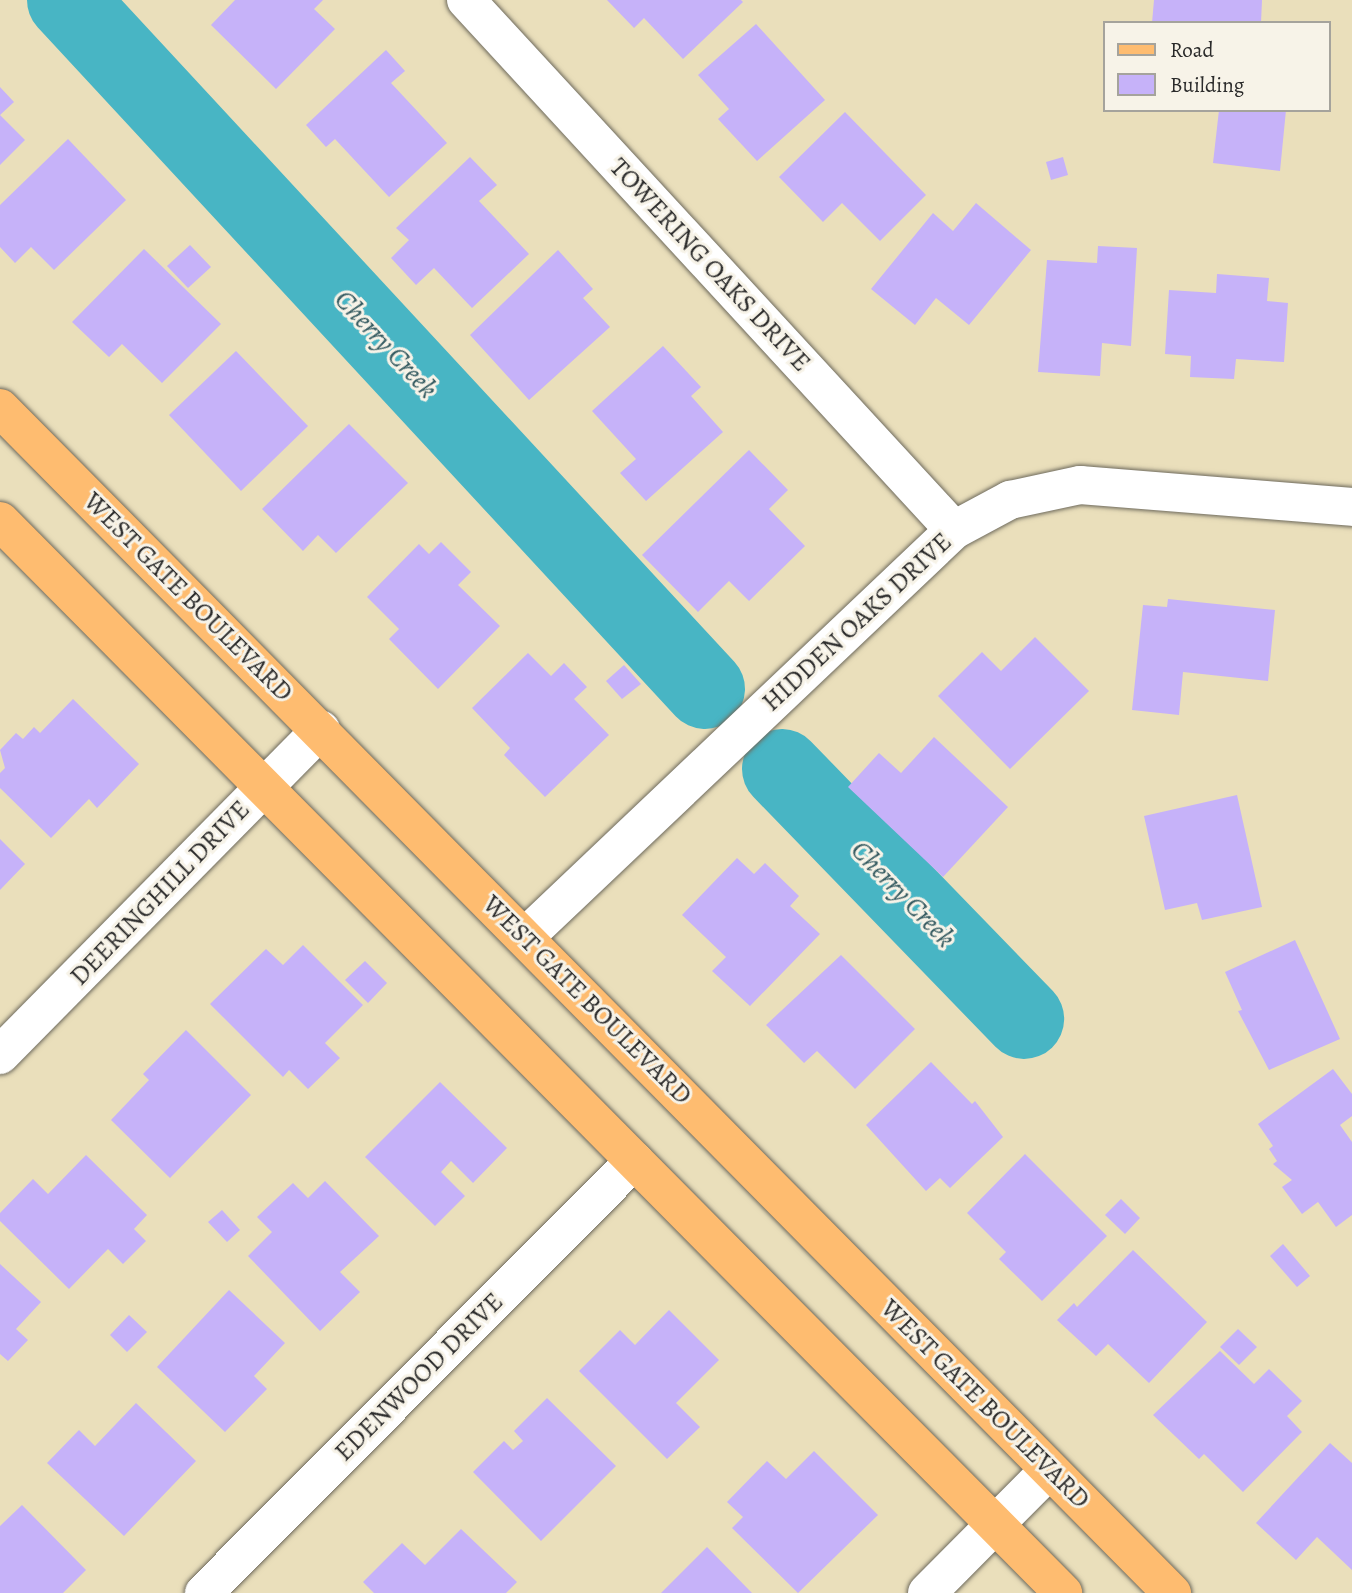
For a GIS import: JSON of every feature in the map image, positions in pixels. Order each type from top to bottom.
[{"type":"main road","name":"WEST GATE BOULEVARD","points":[[0,408],[1172,1593]]},
{"type":"main road","points":[[0,521],[1063,1593]]},
{"type":"street","name":"TOWERING OAKS DRIVE","points":[[466,0],[954,530]]},
{"type":"street","name":"HIDDEN OAKS DRIVE","points":[[525,936],[954,530],[1010,500],[1080,485],[1352,507]]},
{"type":"street","name":"DEERINGHILL DRIVE","points":[[0,1055],[321,730]]},
{"type":"street","name":"EDENWOOD DRIVE","points":[[204,1593],[634,1161]]},
{"type":"street","points":[[927,1593],[1049,1470]]},
{"type":"building","points":[[235,0],[323,0],[314,9],[335,29],[276,89],[211,25]]},
{"type":"building","points":[[607,0],[743,2],[683,59],[644,18],[634,28]]},
{"type":"building","points":[[1154,0],[1262,0],[1261,21],[1152,21]]},
{"type":"building","points":[[756,24],[825,100],[757,161],[718,119],[729,109],[698,75]]},
{"type":"building","points":[[386,50],[405,71],[391,83],[447,143],[389,197],[335,139],[326,147],[306,125]]},
{"type":"building","points":[[0,87],[14,102],[0,115]]},
{"type":"building","points":[[845,112],[926,195],[880,241],[842,203],[823,222],[779,177]]},
{"type":"building","points":[[1219,112],[1286,112],[1280,171],[1213,163]]},
{"type":"building","points":[[0,115],[25,140],[0,165]]},
{"type":"building","points":[[68,139],[126,200],[54,270],[31,247],[15,263],[0,247],[0,205]]},
{"type":"building","points":[[470,157],[497,185],[479,201],[529,254],[472,308],[434,268],[416,285],[391,258],[409,240],[396,228]]},
{"type":"building","points":[[1063,157],[1068,175],[1051,180],[1046,162]]},
{"type":"building","points":[[976,203],[1031,250],[969,325],[936,298],[915,325],[871,289],[933,213],[953,231]]},
{"type":"building","points":[[190,245],[211,267],[188,288],[167,266]]},
{"type":"building","points":[[1098,246],[1137,248],[1131,346],[1102,343],[1100,376],[1038,372],[1047,260],[1097,263]]},
{"type":"building","points":[[144,249],[221,324],[162,383],[122,344],[109,357],[72,322]]},
{"type":"building","points":[[558,250],[593,289],[583,298],[610,327],[529,400],[470,335]]},
{"type":"building","points":[[1217,274],[1269,278],[1267,301],[1288,303],[1284,362],[1236,359],[1234,379],[1190,377],[1191,356],[1165,354],[1169,290],[1216,293]]},
{"type":"building","points":[[663,346],[701,387],[691,396],[723,432],[646,501],[620,473],[636,459],[592,411]]},
{"type":"building","points":[[236,351],[308,426],[241,491],[169,415]]},
{"type":"building","points":[[349,424],[408,483],[336,553],[318,535],[303,551],[262,509]]},
{"type":"building","points":[[749,450],[788,490],[769,509],[805,546],[749,601],[729,581],[698,612],[642,555]]},
{"type":"building","points":[[441,542],[471,572],[458,585],[500,626],[438,689],[389,639],[399,629],[367,597],[419,544],[429,554]]},
{"type":"building","points":[[1168,599],[1275,610],[1268,681],[1183,672],[1179,715],[1132,710],[1143,605],[1167,607]]},
{"type":"building","points":[[1035,637],[1089,691],[1010,769],[938,696],[982,652],[1001,671]]},
{"type":"building","points":[[528,653],[551,676],[564,663],[587,687],[574,699],[609,735],[545,797],[504,755],[510,748],[472,708]]},
{"type":"building","points":[[624,665],[641,684],[622,699],[606,681]]},
{"type":"building","points":[[73,699],[139,764],[97,808],[89,799],[51,838],[0,788],[0,773],[5,768],[0,750],[16,733],[23,739],[34,727],[40,733]]},
{"type":"building","points":[[934,737],[1008,807],[943,877],[848,787],[879,753],[901,773]]},
{"type":"building","points":[[1237,795],[1262,907],[1202,920],[1197,903],[1165,910],[1144,816]]},
{"type":"building","points":[[0,839],[25,864],[0,890]]},
{"type":"building","points":[[737,858],[754,874],[765,863],[799,896],[790,906],[820,934],[750,1006],[712,971],[726,957],[682,915]]},
{"type":"building","points":[[1295,940],[1340,1039],[1269,1070],[1238,1011],[1242,1010],[1225,972]]},
{"type":"building","points":[[303,945],[363,1005],[325,1043],[340,1058],[308,1089],[289,1070],[283,1077],[210,1004],[266,949],[283,965]]},
{"type":"building","points":[[841,955],[915,1029],[855,1089],[817,1051],[804,1063],[766,1025]]},
{"type":"building","points":[[365,961],[387,983],[368,1003],[345,980]]},
{"type":"building","points":[[186,1030],[251,1095],[170,1178],[111,1120],[149,1080],[143,1074]]},
{"type":"building","points":[[931,1062],[972,1104],[975,1101],[1003,1137],[950,1188],[940,1178],[926,1191],[866,1125]]},
{"type":"building","points":[[1333,1069],[1352,1094],[1352,1116],[1340,1125],[1352,1142],[1352,1215],[1336,1227],[1318,1202],[1302,1214],[1282,1187],[1292,1180],[1273,1164],[1277,1161],[1269,1149],[1273,1146],[1258,1124]]},
{"type":"building","points":[[440,1082],[507,1148],[473,1183],[451,1161],[441,1172],[465,1196],[435,1226],[365,1157]]},
{"type":"building","points":[[1025,1154],[1107,1236],[1042,1301],[999,1259],[1006,1252],[967,1213]]},
{"type":"building","points":[[86,1155],[147,1215],[134,1229],[146,1241],[123,1264],[108,1249],[69,1289],[0,1221],[0,1213],[33,1179],[48,1194]]},
{"type":"building","points":[[325,1181],[379,1236],[340,1272],[360,1292],[320,1331],[248,1256],[272,1232],[257,1217],[293,1183],[308,1198]]},
{"type":"building","points":[[1121,1199],[1140,1218],[1125,1234],[1105,1215]]},
{"type":"building","points":[[222,1210],[240,1230],[227,1242],[208,1222]]},
{"type":"building","points":[[1283,1244],[1310,1276],[1297,1287],[1270,1256]]},
{"type":"building","points":[[1133,1250],[1207,1322],[1149,1383],[1108,1344],[1096,1356],[1057,1320],[1074,1303],[1077,1307]]},
{"type":"building","points":[[0,1264],[41,1302],[16,1329],[28,1340],[8,1361],[0,1354]]},
{"type":"building","points":[[229,1290],[285,1343],[254,1376],[267,1389],[225,1432],[157,1367]]},
{"type":"building","points":[[669,1310],[719,1360],[676,1403],[700,1427],[667,1459],[579,1371],[620,1330],[635,1345]]},
{"type":"building","points":[[129,1315],[147,1332],[127,1352],[110,1335]]},
{"type":"building","points":[[1238,1329],[1257,1347],[1239,1365],[1220,1347]]},
{"type":"building","points":[[1220,1351],[1254,1384],[1269,1369],[1302,1401],[1287,1416],[1302,1432],[1243,1492],[1204,1454],[1199,1459],[1153,1415]]},
{"type":"building","points":[[547,1398],[616,1466],[541,1541],[473,1472],[504,1441],[513,1450],[523,1441],[514,1431]]},
{"type":"building","points":[[136,1403],[196,1461],[124,1536],[47,1463],[79,1430],[95,1446]]},
{"type":"building","points":[[1330,1443],[1352,1463],[1352,1570],[1317,1537],[1296,1560],[1256,1523]]},
{"type":"building","points":[[814,1451],[878,1515],[798,1593],[732,1528],[743,1517],[727,1502],[767,1461],[786,1479]]},
{"type":"building","points":[[22,1505],[86,1570],[63,1593],[0,1593],[0,1526]]},
{"type":"building","points":[[461,1529],[517,1582],[506,1593],[374,1593],[363,1582],[402,1543],[425,1565]]},
{"type":"building","points":[[707,1547],[752,1593],[661,1593]]},
{"type":"waterway","name":"Cherry Creek","points":[[67,0],[705,689]]},
{"type":"waterway","name":"Cherry Creek","points":[[782,769],[1024,1019]]}]
